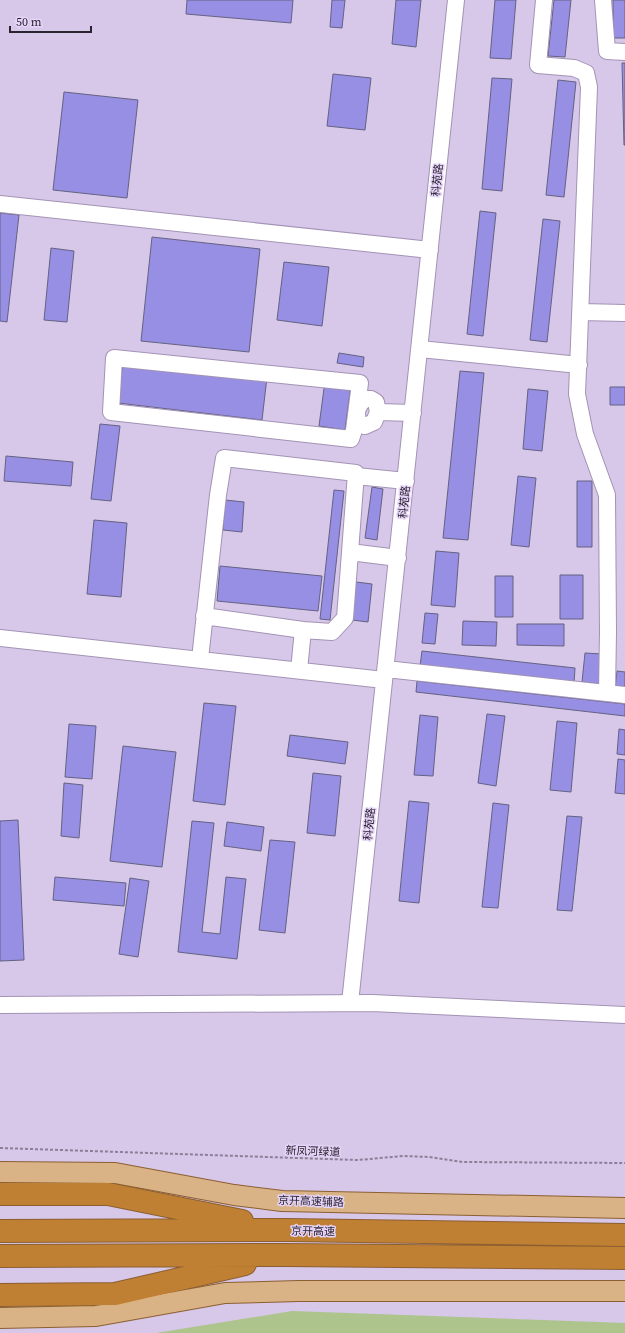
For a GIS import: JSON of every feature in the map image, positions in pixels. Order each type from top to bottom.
[{"type":"highway","points":[[0,1194],[108,1194],[288,1230]]},
{"type":"highway","name":"京开高速","points":[[0,1231],[288,1230],[625,1235]]},
{"type":"highway","points":[[0,1256],[284,1255],[625,1258]]},
{"type":"highway","points":[[0,1295],[115,1294],[284,1255]]},
{"type":"main road","name":"京开高速辅路","points":[[0,1172],[115,1173],[234,1195],[282,1201],[625,1208]]},
{"type":"main road","points":[[0,1318],[96,1316],[225,1293],[299,1291],[625,1291]]},
{"type":"street","name":"科苑路","points":[[350,1003],[456,0]]},
{"type":"street","points":[[544,0],[538,65],[574,68],[586,74],[589,87],[582,216],[581,312],[577,394],[585,434],[607,495],[607,693]]},
{"type":"street","points":[[603,0],[607,51],[625,52]]},
{"type":"street","points":[[0,204],[430,250]]},
{"type":"street","points":[[581,312],[625,313]]},
{"type":"street","points":[[420,349],[578,365]]},
{"type":"street","points":[[356,415],[360,383],[114,358],[111,412],[352,440],[356,415],[360,403],[365,399],[376,402],[378,412],[413,413]]},
{"type":"street","points":[[200,659],[218,495],[224,458],[356,473],[356,476],[406,481]]},
{"type":"street","points":[[204,616],[303,630],[332,632],[345,618],[356,476]]},
{"type":"street","points":[[350,552],[398,558]]},
{"type":"street","points":[[299,670],[303,630]]},
{"type":"street","points":[[0,638],[299,670],[385,675],[625,695]]},
{"type":"street","points":[[0,1005],[350,1003],[625,1015]]},
{"type":"path","name":"新凤河绿道","points":[[0,1148],[358,1160],[403,1156],[428,1157],[463,1162],[625,1163]]},
{"type":"green space","points":[[292,1311],[625,1323],[625,1333],[156,1333]]},
{"type":"building","points":[[187,0],[293,0],[291,23],[186,14]]},
{"type":"building","points":[[332,0],[345,0],[342,28],[330,27]]},
{"type":"building","points":[[396,0],[421,0],[416,47],[392,44]]},
{"type":"building","points":[[495,0],[516,0],[511,59],[490,58]]},
{"type":"building","points":[[554,0],[571,0],[565,57],[548,56]]},
{"type":"building","points":[[613,0],[625,0],[625,38],[613,38]]},
{"type":"building","points":[[622,63],[625,63],[625,145],[624,145]]},
{"type":"building","points":[[333,74],[371,78],[365,130],[327,126]]},
{"type":"building","points":[[492,78],[512,79],[502,191],[482,189]]},
{"type":"building","points":[[558,80],[576,82],[564,197],[546,195]]},
{"type":"building","points":[[64,92],[138,100],[127,198],[53,190]]},
{"type":"building","points":[[480,211],[496,213],[483,336],[467,334]]},
{"type":"building","points":[[0,213],[19,215],[7,322],[0,321]]},
{"type":"building","points":[[543,219],[560,221],[547,342],[530,340]]},
{"type":"building","points":[[152,237],[260,249],[249,352],[141,341]]},
{"type":"building","points":[[51,248],[74,251],[67,322],[44,320]]},
{"type":"building","points":[[284,262],[329,267],[322,326],[277,320]]},
{"type":"building","points":[[339,353],[364,357],[363,367],[337,363]]},
{"type":"building","points":[[123,360],[267,377],[262,420],[118,403]]},
{"type":"building","points":[[460,371],[484,373],[468,540],[443,538]]},
{"type":"building","points":[[325,381],[351,385],[345,430],[319,426]]},
{"type":"building","points":[[610,387],[625,387],[625,405],[610,405]]},
{"type":"building","points":[[528,389],[548,391],[542,451],[523,449]]},
{"type":"building","points":[[100,424],[120,426],[111,501],[91,499]]},
{"type":"building","points":[[6,456],[73,462],[71,486],[4,481]]},
{"type":"building","points":[[518,476],[536,478],[529,547],[511,545]]},
{"type":"building","points":[[577,481],[592,481],[592,547],[577,547]]},
{"type":"building","points":[[372,487],[383,489],[377,540],[365,538]]},
{"type":"building","points":[[334,490],[344,491],[330,620],[320,619]]},
{"type":"building","points":[[225,500],[244,502],[242,532],[223,530]]},
{"type":"building","points":[[94,520],[127,523],[121,597],[87,594]]},
{"type":"building","points":[[436,551],[459,553],[455,607],[431,605]]},
{"type":"building","points":[[220,566],[322,576],[318,611],[217,601]]},
{"type":"building","points":[[560,575],[583,575],[583,619],[560,619]]},
{"type":"building","points":[[495,576],[513,576],[513,617],[495,617]]},
{"type":"building","points":[[356,582],[372,584],[368,622],[352,620]]},
{"type":"building","points":[[425,613],[438,614],[435,644],[422,643]]},
{"type":"building","points":[[463,621],[497,622],[496,646],[462,645]]},
{"type":"building","points":[[517,624],[564,624],[564,646],[517,645]]},
{"type":"building","points":[[422,651],[575,668],[574,683],[420,666]]},
{"type":"building","points":[[585,653],[602,654],[599,684],[582,682]]},
{"type":"building","points":[[617,671],[625,672],[625,689],[615,688]]},
{"type":"building","points":[[417,681],[625,704],[625,716],[416,692]]},
{"type":"building","points":[[204,703],[236,706],[225,805],[193,801]]},
{"type":"building","points":[[487,714],[505,716],[496,786],[478,783]]},
{"type":"building","points":[[420,715],[438,717],[433,776],[414,775]]},
{"type":"building","points":[[557,721],[577,723],[571,792],[550,790]]},
{"type":"building","points":[[69,724],[96,726],[92,779],[65,777]]},
{"type":"building","points":[[619,729],[625,730],[625,755],[617,754]]},
{"type":"building","points":[[290,735],[348,742],[345,764],[287,756]]},
{"type":"building","points":[[123,746],[176,752],[162,867],[110,861]]},
{"type":"building","points":[[618,759],[625,760],[625,794],[615,793]]},
{"type":"building","points":[[313,773],[341,776],[335,836],[307,833]]},
{"type":"building","points":[[64,783],[83,785],[79,838],[61,836]]},
{"type":"building","points":[[409,801],[429,803],[419,903],[399,901]]},
{"type":"building","points":[[493,803],[509,805],[498,908],[482,907]]},
{"type":"building","points":[[567,816],[582,817],[572,911],[557,910]]},
{"type":"building","points":[[18,820],[24,960],[0,961],[0,821]]},
{"type":"building","points":[[192,821],[214,823],[202,932],[220,934],[226,877],[246,879],[237,959],[178,952]]},
{"type":"building","points":[[227,822],[264,827],[261,851],[224,846]]},
{"type":"building","points":[[270,840],[295,842],[285,933],[259,930]]},
{"type":"building","points":[[55,877],[126,883],[124,906],[53,900]]},
{"type":"building","points":[[130,878],[149,881],[138,957],[119,954]]}]
